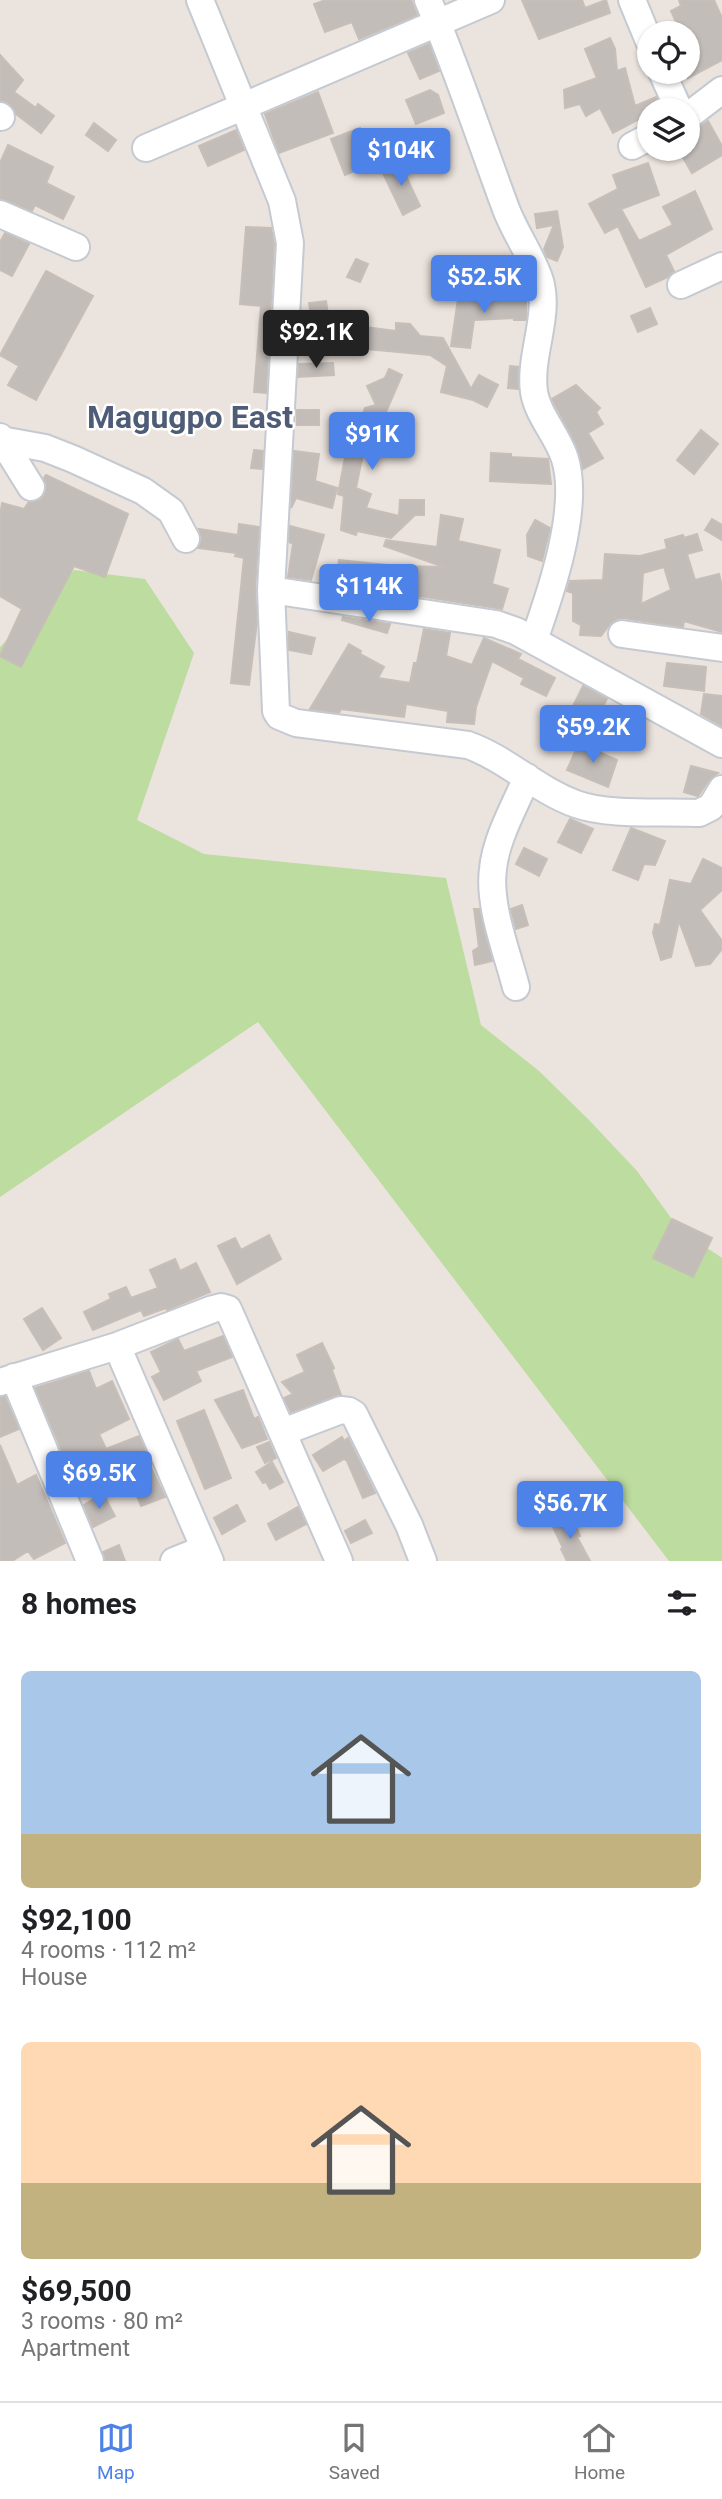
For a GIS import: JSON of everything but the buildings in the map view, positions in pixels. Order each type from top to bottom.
[{"type":"street","points":[[201,0],[282,201],[290,243],[271,590],[276,711],[279,716],[296,723],[468,745],[484,751],[558,796],[594,809],[699,813],[711,807],[722,789]]},
{"type":"street","points":[[146,148],[244,106],[433,12],[491,0]]},
{"type":"street","points":[[632,0],[641,21]]},
{"type":"street","points":[[433,12],[508,213],[540,281],[542,302],[533,375],[534,390],[536,401],[565,458],[569,480],[569,505],[554,584],[534,640]]},
{"type":"street","points":[[700,107],[722,90]]},
{"type":"street","points":[[0,214],[76,247]]},
{"type":"street","points":[[681,285],[722,266]]},
{"type":"street","points":[[1,438],[31,487]]},
{"type":"street","points":[[1,438],[45,448],[143,491],[171,511],[186,539]]},
{"type":"street","points":[[271,590],[496,624],[534,640],[722,744]]},
{"type":"street","points":[[622,634],[722,649]]},
{"type":"street","points":[[516,987],[493,897],[493,870],[498,847],[527,777]]},
{"type":"street","points":[[90,1561],[7,1379],[117,1346],[221,1307],[228,1309],[339,1561]]},
{"type":"street","points":[[117,1346],[207,1555],[174,1561]]},
{"type":"street","points":[[283,1432],[341,1410],[354,1414],[409,1525],[423,1561]]},
{"type":"green space","points":[[74,570],[145,579],[194,653],[137,820],[204,854],[446,878],[481,1025],[539,1071],[589,1120],[637,1171],[679,1229],[722,1258],[722,1561],[669,1561],[258,1022],[0,1197],[0,647]]},
{"type":"district","name":"Magugpo East","points":[[190,417]]}]
